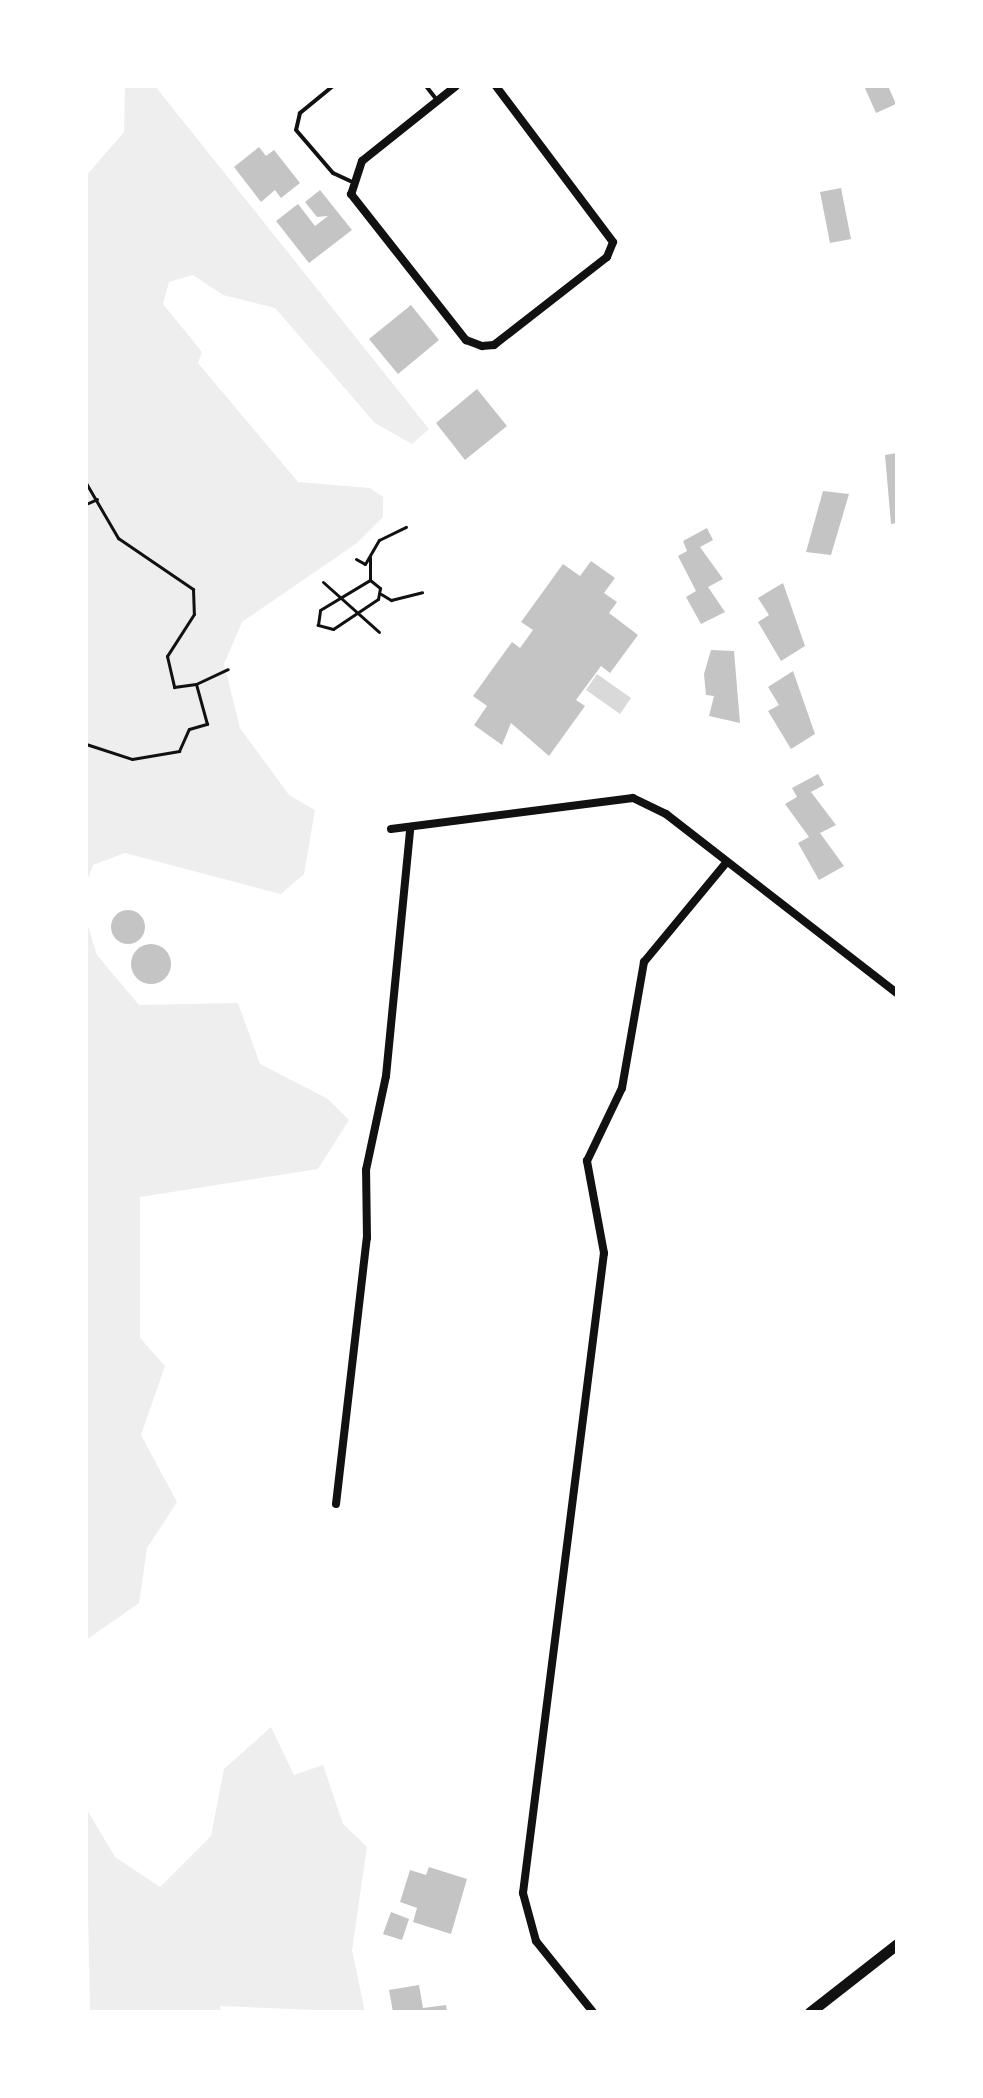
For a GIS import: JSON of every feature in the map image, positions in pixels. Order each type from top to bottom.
[{"type":"street","points":[[456,86],[362,161],[350,181],[351,194],[466,340],[494,345],[607,257],[613,242],[496,86]]},
{"type":"street","points":[[391,829],[410,830],[633,798],[726,863],[897,993]]},
{"type":"street","points":[[336,1504],[367,1238],[366,1170],[386,1076],[410,830]]},
{"type":"street","points":[[593,2012],[536,1941],[523,1893],[604,1253],[587,1161],[622,1088],[644,962],[726,863]]},
{"type":"street","points":[[810,2012],[897,1944]]},
{"type":"lane","points":[[333,86],[300,113],[296,130],[333,173],[350,181]]},
{"type":"lane","points":[[426,86],[438,101]]},
{"type":"path","points":[[86,483],[118,538],[193,589],[194,614],[167,656],[174,687],[196,684],[228,669]]},
{"type":"path","points":[[86,504],[98,499]]},
{"type":"path","points":[[356,559],[365,564],[379,540],[406,527]]},
{"type":"path","points":[[370,557],[370,580],[381,594],[391,600],[422,592]]},
{"type":"path","points":[[370,580],[320,610],[318,625],[333,629],[381,594]]},
{"type":"path","points":[[323,582],[342,595],[356,614],[379,632]]},
{"type":"path","points":[[86,744],[132,759],[179,751],[189,729],[207,724],[196,684]]},
{"type":"shaded area","points":[[125,86],[155,86],[429,429],[412,444],[375,423],[275,308],[223,295],[193,275],[169,282],[163,304],[202,352],[198,363],[298,482],[370,488],[383,497],[383,517],[357,543],[242,622],[224,664],[240,728],[289,795],[315,810],[304,874],[281,894],[125,853],[93,865],[86,884],[86,176],[124,132]]},
{"type":"shaded area","points":[[597,674],[631,698],[620,714],[586,690]]},
{"type":"shaded area","points":[[86,920],[97,955],[139,1005],[238,1003],[260,1064],[328,1099],[349,1120],[318,1169],[140,1197],[140,1338],[165,1366],[141,1435],[177,1502],[147,1548],[139,1603],[86,1640]]},
{"type":"shaded area","points":[[271,1727],[294,1775],[323,1765],[343,1824],[367,1847],[352,1950],[365,2012],[220,2006],[221,2012],[90,2012],[86,1808],[115,1857],[160,1887],[211,1836],[224,1769]]},
{"type":"building","points":[[864,86],[888,86],[896,104],[876,113]]},
{"type":"building","points":[[259,147],[266,156],[274,150],[300,183],[281,198],[275,190],[261,202],[234,167]]},
{"type":"building","points":[[841,188],[851,239],[830,243],[820,192]]},
{"type":"building","points":[[320,190],[352,230],[309,263],[276,221],[298,204],[315,226],[328,216],[317,217],[305,202]]},
{"type":"building","points":[[411,305],[439,340],[398,374],[369,339]]},
{"type":"building","points":[[477,389],[507,426],[465,460],[436,423]]},
{"type":"building","points":[[897,453],[897,523],[891,524],[885,455]]},
{"type":"building","points":[[823,491],[849,494],[831,555],[806,552]]},
{"type":"building","points":[[707,528],[713,540],[700,547],[723,579],[708,587],[725,612],[701,624],[686,597],[696,591],[678,556],[687,551],[683,541]]},
{"type":"building","points":[[591,561],[615,578],[604,593],[617,602],[609,613],[638,635],[610,673],[601,666],[576,700],[585,706],[549,756],[511,723],[502,745],[474,725],[487,706],[473,696],[512,642],[520,648],[533,630],[521,622],[563,564],[580,576]]},
{"type":"building","points":[[783,583],[805,646],[781,661],[758,622],[769,615],[758,598]]},
{"type":"building","points":[[711,650],[734,651],[740,723],[709,716],[714,696],[706,695],[704,674]]},
{"type":"building","points":[[793,671],[815,734],[791,749],[768,711],[779,705],[768,687]]},
{"type":"building","points":[[818,774],[824,785],[811,792],[836,825],[820,833],[844,866],[819,880],[798,843],[809,837],[785,804],[797,797],[792,788]]},
{"type":"building","points":[[128,910],[140,915],[145,927],[140,939],[128,944],[116,939],[111,927],[116,915]]},
{"type":"building","points":[[151,944],[165,950],[171,964],[165,978],[151,984],[137,978],[131,964],[137,950]]},
{"type":"building","points":[[429,1867],[467,1879],[451,1934],[413,1922],[417,1908],[400,1902],[410,1870],[426,1875]]},
{"type":"building","points":[[391,1912],[409,1919],[402,1940],[383,1934]]},
{"type":"building","points":[[419,1985],[423,2008],[446,2005],[447,2012],[393,2012],[389,1990]]}]
